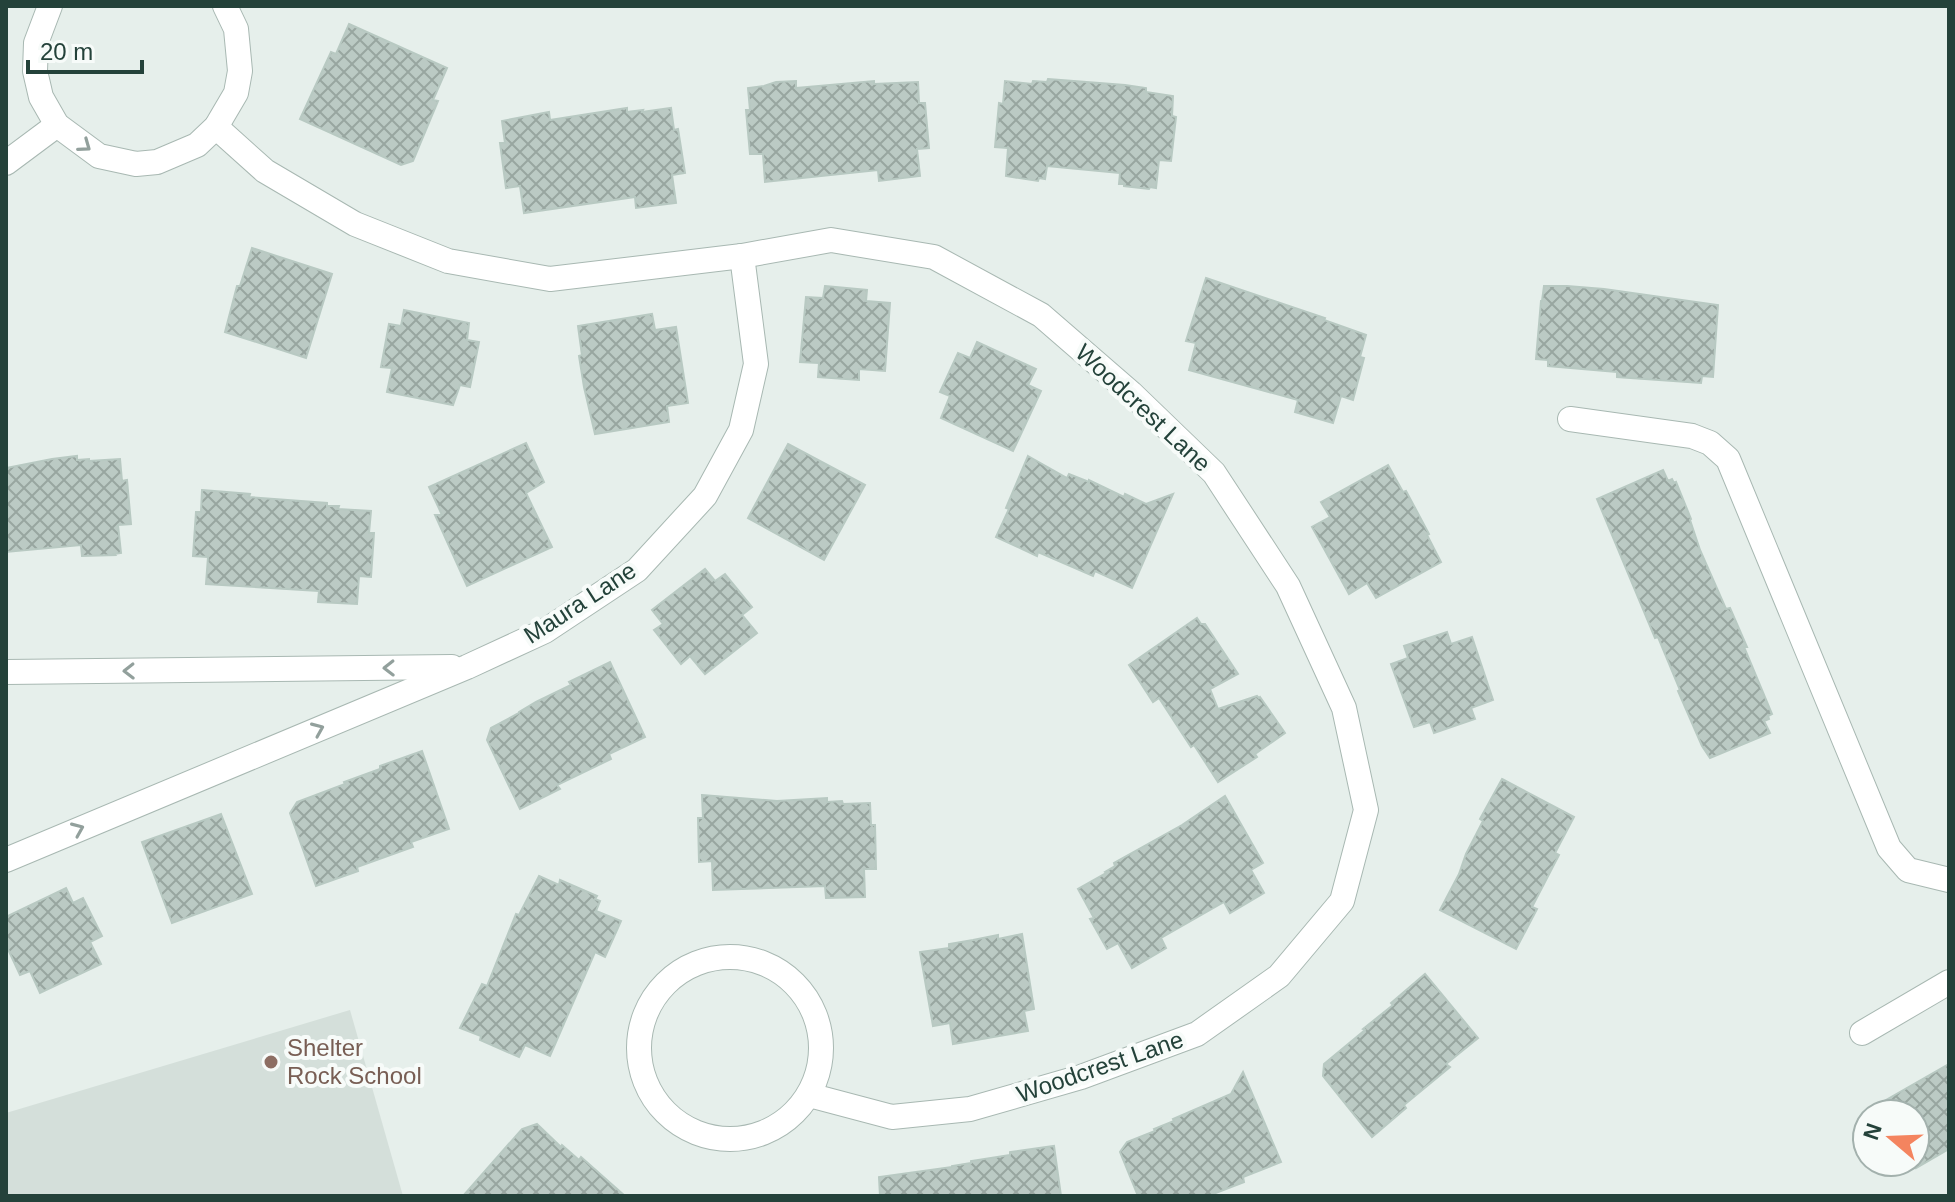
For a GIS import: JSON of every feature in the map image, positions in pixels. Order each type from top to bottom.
[{"type":"street","points":[[47,7],[36,43],[35,71],[41,97],[57,125],[99,156],[136,164],[157,162],[197,145],[216,127],[236,93],[240,71],[236,29],[225,6]]},
{"type":"street","points":[[6,163],[57,125]]},
{"type":"street","name":"Woodcrest Lane","points":[[216,127],[265,171],[355,224],[448,261],[550,279],[742,256],[831,240],[934,257],[1041,315],[1131,393],[1214,473],[1288,586],[1344,708],[1366,810],[1342,901],[1279,976],[1197,1034],[1081,1077],[970,1109],[892,1117],[809,1095]]},
{"type":"street","name":"Maura Lane","points":[[6,860],[467,667],[545,631],[637,570],[705,496],[741,430],[756,364],[742,256]]},
{"type":"street","points":[[1570,419],[1692,436],[1710,443],[1728,459],[1889,848],[1908,870],[1949,880]]},
{"type":"street","name":"Maura Lane","points":[[6,672],[467,667]]},
{"type":"street","points":[[744,957],[773,966],[798,986],[816,1017],[822,1049],[820,1065],[809,1095],[792,1116],[765,1133],[746,1138],[715,1139],[680,1125],[656,1103],[645,1081],[639,1049],[641,1026],[654,997],[665,984],[691,965],[712,958],[744,957]]},
{"type":"street","points":[[1862,1033],[1949,982]]},
{"type":"shaded area","name":"Shelter Rock School","points":[[350,1010],[403,1196],[6,1196],[6,1113]]},
{"type":"building","points":[[349,24],[447,68],[433,100],[438,101],[413,161],[401,165],[300,119],[331,52],[336,54]]},
{"type":"building","points":[[1048,79],[1125,85],[1173,96],[1172,116],[1176,117],[1171,161],[1159,160],[1156,188],[1119,184],[1120,173],[1047,166],[1045,179],[1039,178],[1038,181],[1006,176],[1008,148],[995,147],[999,103],[1003,104],[1005,81],[1032,84],[1033,81],[1047,82]]},
{"type":"building","points":[[796,81],[796,88],[874,81],[874,84],[918,82],[919,103],[925,103],[929,148],[917,149],[920,176],[879,181],[878,170],[765,182],[763,154],[750,154],[746,110],[750,110],[748,88]]},
{"type":"building","points":[[627,108],[627,112],[642,112],[671,108],[674,130],[678,129],[685,173],[672,175],[676,203],[636,208],[635,197],[524,213],[520,186],[506,188],[500,143],[505,143],[502,121],[549,112],[550,120]]},
{"type":"building","points":[[252,248],[332,274],[306,358],[225,332],[237,286],[240,286]]},
{"type":"building","points":[[1206,278],[1366,335],[1360,357],[1364,358],[1353,400],[1341,396],[1333,423],[1295,412],[1298,400],[1189,370],[1196,343],[1186,341]]},
{"type":"building","points":[[825,286],[867,290],[866,301],[890,303],[885,371],[859,369],[859,380],[818,377],[819,363],[800,362],[806,297],[823,298]]},
{"type":"building","points":[[1544,286],[1604,289],[1718,305],[1713,377],[1702,376],[1701,383],[1617,377],[1617,372],[1548,366],[1548,360],[1536,359]]},
{"type":"building","points":[[404,310],[469,323],[467,340],[479,342],[470,387],[460,385],[453,405],[387,392],[392,368],[381,367],[389,324],[401,326]]},
{"type":"building","points":[[652,314],[655,330],[676,327],[688,403],[667,406],[669,422],[595,434],[579,356],[582,355],[578,326]]},
{"type":"building","points":[[977,342],[1036,369],[1028,385],[1041,391],[1013,451],[941,418],[950,396],[940,392],[958,353],[970,358]]},
{"type":"building","points":[[526,443],[544,482],[526,493],[552,547],[467,586],[435,515],[442,515],[429,487]]},
{"type":"building","points":[[788,444],[865,485],[824,560],[748,518]]},
{"type":"building","points":[[77,456],[77,460],[89,461],[120,459],[122,481],[127,480],[131,524],[118,525],[121,553],[82,556],[81,545],[6,552],[6,468]]},
{"type":"building","points":[[1028,456],[1067,478],[1069,474],[1089,480],[1146,504],[1173,494],[1132,588],[1095,571],[1093,576],[1038,552],[1037,556],[996,537]]},
{"type":"building","points":[[1388,465],[1403,492],[1406,491],[1441,562],[1376,598],[1367,583],[1349,594],[1312,527],[1330,517],[1321,502]]},
{"type":"building","points":[[1663,470],[1668,481],[1672,479],[1676,482],[1700,550],[1726,609],[1730,608],[1772,714],[1764,721],[1770,733],[1710,758],[1678,691],[1658,637],[1655,638],[1597,499]]},
{"type":"building","points":[[202,490],[327,503],[327,506],[339,506],[338,509],[371,511],[369,533],[374,533],[371,577],[359,576],[357,604],[318,602],[319,591],[206,584],[208,557],[193,556],[196,512],[201,512]]},
{"type":"building","points":[[705,569],[715,581],[725,574],[752,607],[742,615],[757,633],[705,674],[690,656],[681,664],[654,630],[663,624],[652,610]]},
{"type":"building","points":[[1197,618],[1205,624],[1238,674],[1210,689],[1218,709],[1260,697],[1285,733],[1255,754],[1257,757],[1218,782],[1159,698],[1153,702],[1129,665]]},
{"type":"building","points":[[1447,632],[1451,644],[1472,637],[1493,700],[1471,708],[1475,719],[1434,733],[1430,722],[1414,727],[1391,664],[1408,658],[1404,646]]},
{"type":"building","points":[[610,662],[645,737],[609,754],[611,759],[557,785],[560,789],[520,809],[487,740],[491,728]]},
{"type":"building","points":[[422,751],[449,829],[411,842],[413,847],[316,886],[290,813],[297,802]]},
{"type":"building","points":[[1502,779],[1574,817],[1555,853],[1559,855],[1532,907],[1537,909],[1516,949],[1440,910],[1483,821],[1480,819]]},
{"type":"building","points":[[702,795],[777,801],[827,798],[827,802],[842,801],[843,804],[870,803],[871,825],[875,825],[876,869],[864,869],[865,897],[826,898],[825,886],[713,890],[712,861],[699,862],[698,818],[703,818]]},
{"type":"building","points":[[1225,796],[1263,863],[1251,870],[1264,893],[1230,913],[1224,902],[1161,938],[1166,948],[1132,968],[1118,943],[1107,949],[1078,889],[1106,873],[1115,866],[1114,863],[1182,825]]},
{"type":"building","points":[[221,814],[252,894],[172,923],[142,842]]},
{"type":"building","points":[[539,876],[559,885],[560,880],[597,896],[595,899],[600,901],[596,911],[621,921],[605,957],[595,952],[550,1056],[525,1045],[519,1057],[460,1028],[482,984],[487,986],[516,914],[519,915]]},
{"type":"building","points":[[66,888],[73,903],[83,898],[102,936],[90,942],[101,964],[40,993],[30,971],[20,975],[6,945],[6,917]]},
{"type":"building","points":[[1022,934],[1034,1009],[1024,1011],[1028,1031],[953,1044],[950,1023],[933,1026],[920,952],[998,935],[998,939]]},
{"type":"building","points":[[1425,974],[1478,1038],[1446,1064],[1450,1067],[1404,1105],[1406,1108],[1372,1137],[1323,1076],[1324,1064]]},
{"type":"building","points":[[1949,1064],[1949,1149],[1931,1159],[1931,1098],[1890,1098]]},
{"type":"building","points":[[1243,1072],[1281,1162],[1243,1177],[1244,1182],[1208,1196],[1138,1196],[1120,1152],[1127,1142],[1231,1094]]},
{"type":"building","points":[[537,1124],[561,1147],[579,1160],[581,1157],[625,1196],[463,1196],[522,1129]]},
{"type":"building","points":[[1054,1146],[1061,1196],[880,1196],[879,1177],[952,1167],[1010,1155],[1010,1152]]},
{"type":"place","name":"Shelter Rock School","points":[[271,1062]]}]
